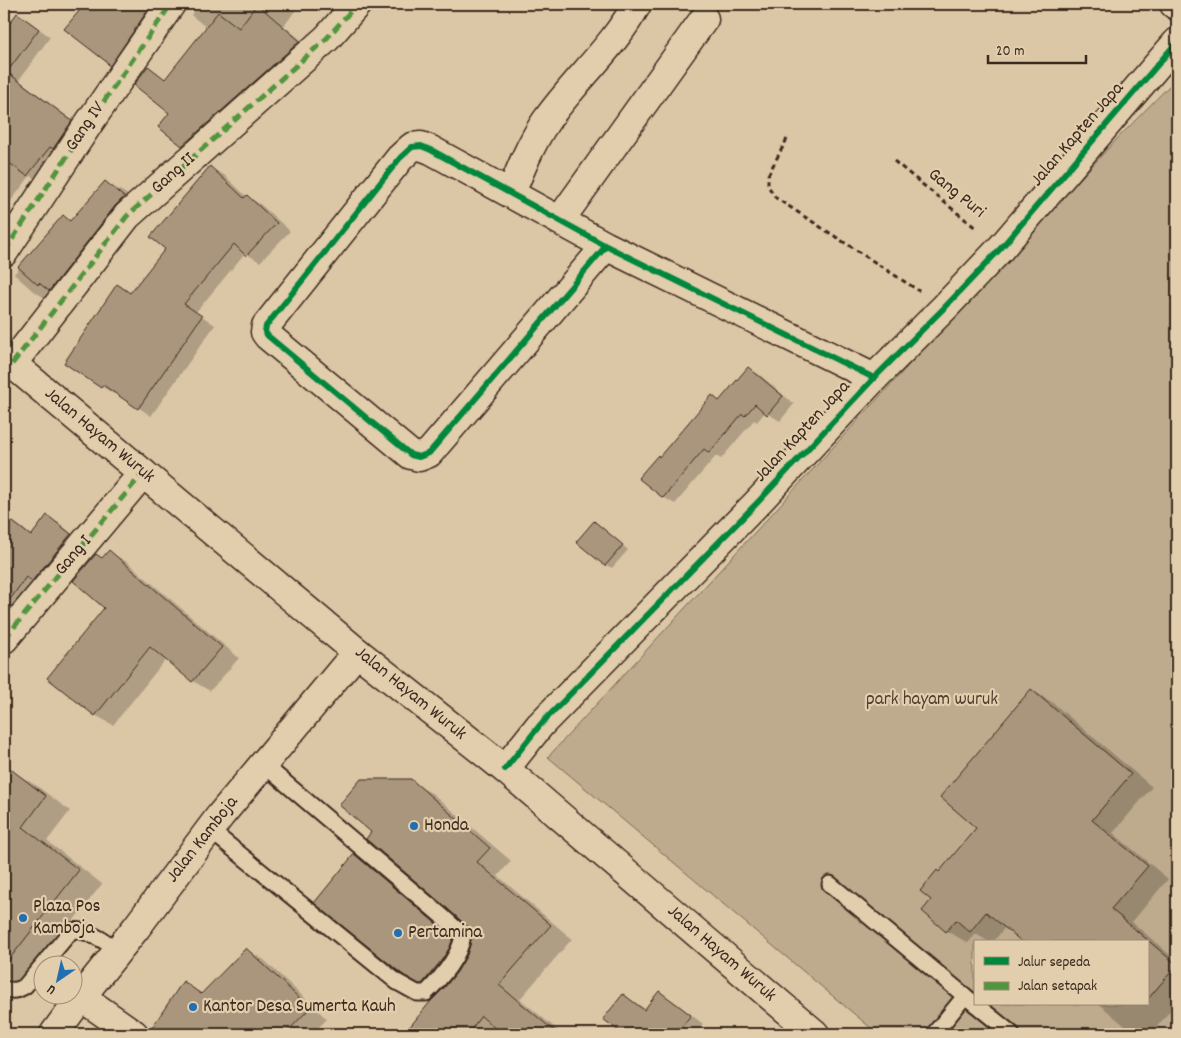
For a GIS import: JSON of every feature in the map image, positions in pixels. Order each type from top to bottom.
[{"type":"street","name":"Gang IV","points":[[4,252],[88,123],[171,4]]},
{"type":"street","name":"Gang II","points":[[8,360],[127,216],[327,38],[357,4]]},
{"type":"street","points":[[511,193],[545,122],[611,44],[637,4]]},
{"type":"street","points":[[560,220],[704,19]]},
{"type":"street","name":"Jalan Kapten Japa","points":[[504,769],[540,725],[757,503],[874,378],[1001,248],[1177,42]]},
{"type":"street","points":[[606,246],[429,453],[419,457],[411,455],[265,332],[266,326],[400,158],[412,147],[421,146],[606,246],[874,378]]},
{"type":"street","name":"Jalan Hayam Wuruk","points":[[8,360],[357,652],[504,769],[815,1034]]},
{"type":"street","name":"Gang I","points":[[4,639],[144,473]]},
{"type":"street","name":"Jalan Kamboja","points":[[82,997],[210,830],[357,652]]},
{"type":"street","points":[[82,999],[134,1034]]},
{"type":"street","name":"Jalan Kamboja","points":[[54,1034],[75,1006]]},
{"type":"lane","points":[[210,830],[397,982],[417,993],[426,993],[433,986],[452,962],[464,935],[263,764]]},
{"type":"lane","points":[[830,884],[972,1001],[934,1034]]},
{"type":"lane","points":[[4,989],[11,991],[25,986],[71,931],[87,933],[119,950]]},
{"type":"lane","points":[[978,1006],[1012,1034]]},
{"type":"path","points":[[787,138],[768,175],[768,186],[776,198],[927,296]]},
{"type":"green space","name":"park hayam wuruk","points":[[1177,78],[1177,1034],[878,1034],[548,757],[1114,142]]},
{"type":"building","points":[[85,4],[152,4],[110,66],[64,29]]},
{"type":"building","points":[[257,4],[300,41],[182,146],[158,127],[169,113],[134,85],[148,66],[165,79],[218,12],[239,28]]},
{"type":"building","points":[[17,13],[39,29],[7,72],[72,121],[53,149],[50,147],[27,176],[4,159],[4,31]]},
{"type":"building","points":[[210,166],[244,198],[247,195],[277,223],[246,256],[234,244],[184,304],[202,316],[138,409],[103,385],[101,388],[64,363],[117,284],[130,293],[165,249],[150,237]]},
{"type":"building","points":[[105,181],[124,197],[49,291],[39,283],[38,285],[18,267],[63,215],[70,221]]},
{"type":"building","points":[[748,367],[783,396],[767,415],[755,404],[745,416],[742,414],[709,453],[704,449],[663,498],[638,478],[658,455],[659,457],[712,395],[719,401]]},
{"type":"building","points":[[4,515],[31,536],[47,515],[71,534],[32,581],[26,577],[4,608]]},
{"type":"building","points":[[594,521],[623,545],[605,566],[576,542]]},
{"type":"building","points":[[109,550],[222,647],[192,682],[150,647],[95,716],[47,678],[104,608],[73,581],[96,554],[102,558]]},
{"type":"building","points":[[1031,689],[1131,774],[1092,820],[1148,866],[1111,909],[1148,940],[1020,940],[986,912],[970,932],[956,920],[946,932],[922,911],[931,900],[920,891],[937,870],[939,872],[976,828],[940,797]]},
{"type":"building","name":"Plaza Pos Kamboja","points":[[4,764],[46,796],[23,827],[79,870],[4,966]]},
{"type":"building","points":[[361,779],[411,779],[490,848],[477,862],[551,925],[499,985],[558,1034],[502,1034],[481,1016],[468,1034],[404,1034],[457,972],[467,955],[472,933],[449,910],[366,839],[371,832],[339,805]]},
{"type":"building","points":[[354,854],[453,938],[450,947],[441,961],[422,984],[402,974],[314,903]]},
{"type":"building","points":[[1148,940],[1177,965],[1148,999]]},
{"type":"building","points":[[246,948],[310,1008],[285,1034],[149,1034],[183,981],[201,994]]},
{"type":"building","points":[[659,991],[691,1015],[676,1034],[623,1034],[603,1019],[623,994],[644,1010]]},
{"type":"marked path","points":[[4,252],[89,123],[171,4]]},
{"type":"marked path","points":[[12,364],[127,216],[327,38],[357,4]]},
{"type":"marked path","points":[[4,639],[143,473]]},
{"type":"cycle path","points":[[505,769],[540,725],[757,503],[874,378],[1001,248],[1177,42]]},
{"type":"cycle path","points":[[606,246],[429,453],[419,457],[411,455],[265,332],[266,326],[400,158],[412,147],[421,146],[606,246],[874,378]]},
{"type":"place","name":"Honda","points":[[414,826]]},
{"type":"place","name":"Plaza Pos Kamboja","points":[[23,918]]},
{"type":"place","name":"Pertamina","points":[[398,933]]},
{"type":"place","name":"Kantor Desa Sumerta Kauh","points":[[193,1007]]}]
